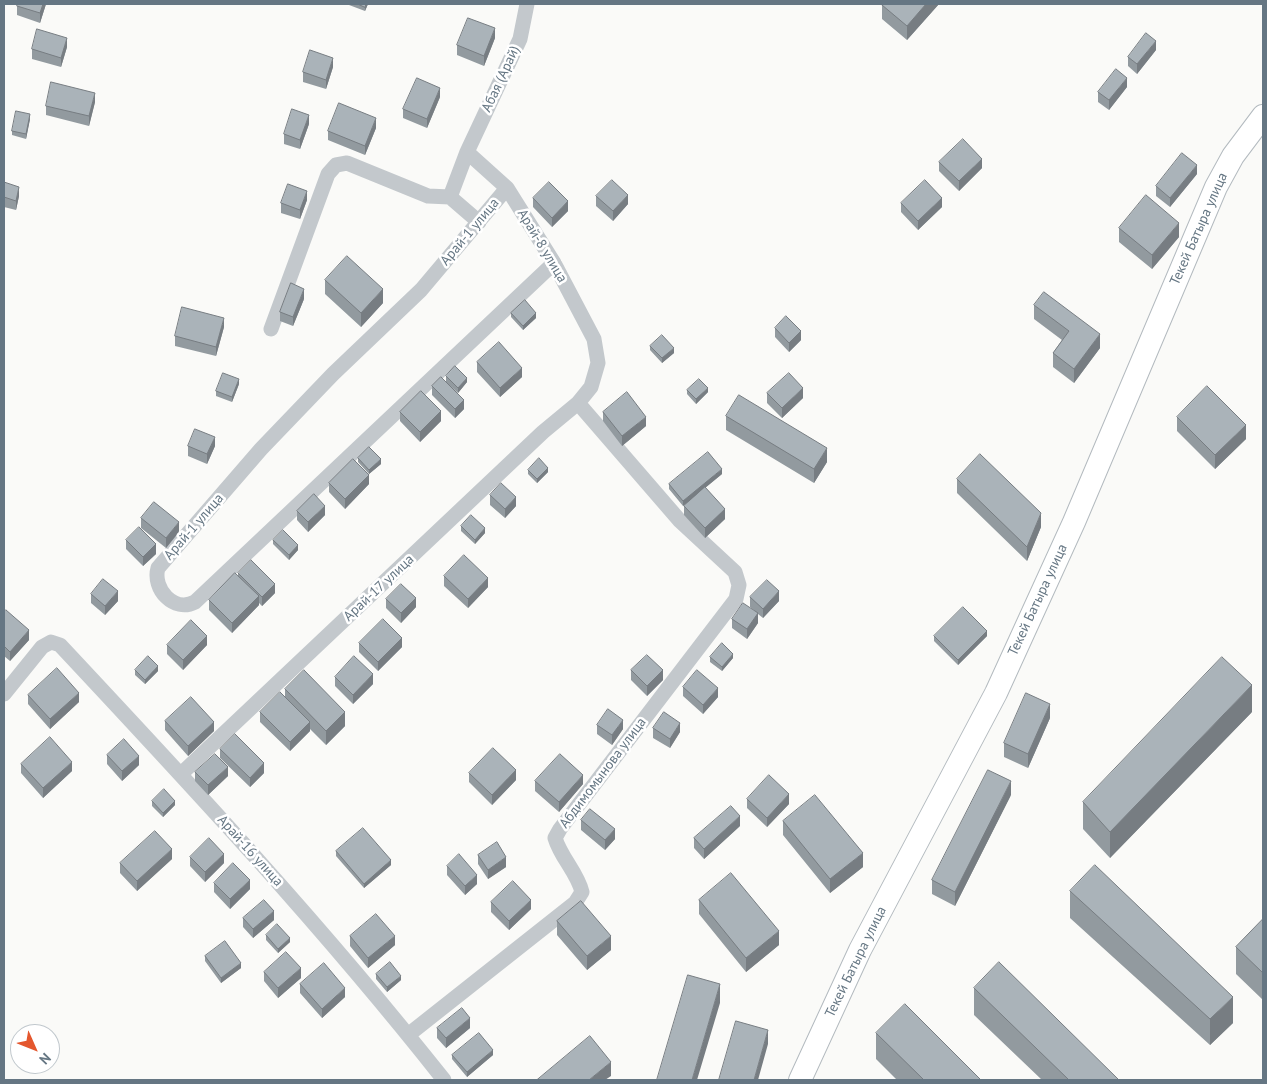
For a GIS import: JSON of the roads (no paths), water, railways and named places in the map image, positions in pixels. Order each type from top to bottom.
[{"type":"street","name":"Абая (Арай)","points":[[467,152],[520,39],[527,4]]},
{"type":"street","name":"Текей Батыра улица","points":[[800,1080],[860,950],[996,693],[1077,514],[1216,187],[1232,156],[1263,116]]},
{"type":"street","name":"Арай-8 улица","points":[[467,152],[507,188],[554,263],[594,339],[598,363],[591,387],[578,403]]},
{"type":"street","points":[[450,197],[467,152]]},
{"type":"street","points":[[271,329],[328,174],[336,165],[347,163],[428,196],[450,197],[479,222]]},
{"type":"street","name":"Арай-1 улица","points":[[507,188],[421,290],[333,374],[261,449],[158,568],[156,576],[163,594],[180,605],[188,606],[196,602],[554,263]]},
{"type":"street","name":"Абдимомынова улица","points":[[408,1035],[578,898],[582,892],[579,882],[558,847],[555,838],[736,599],[739,585],[735,572],[680,520],[578,403]]},
{"type":"street","name":"Арай-17 улица","points":[[181,774],[543,432],[578,403]]},
{"type":"street","name":"Арай-16 улица","points":[[4,694],[42,647],[51,642],[60,645],[181,774],[329,939],[444,1080]]}]
